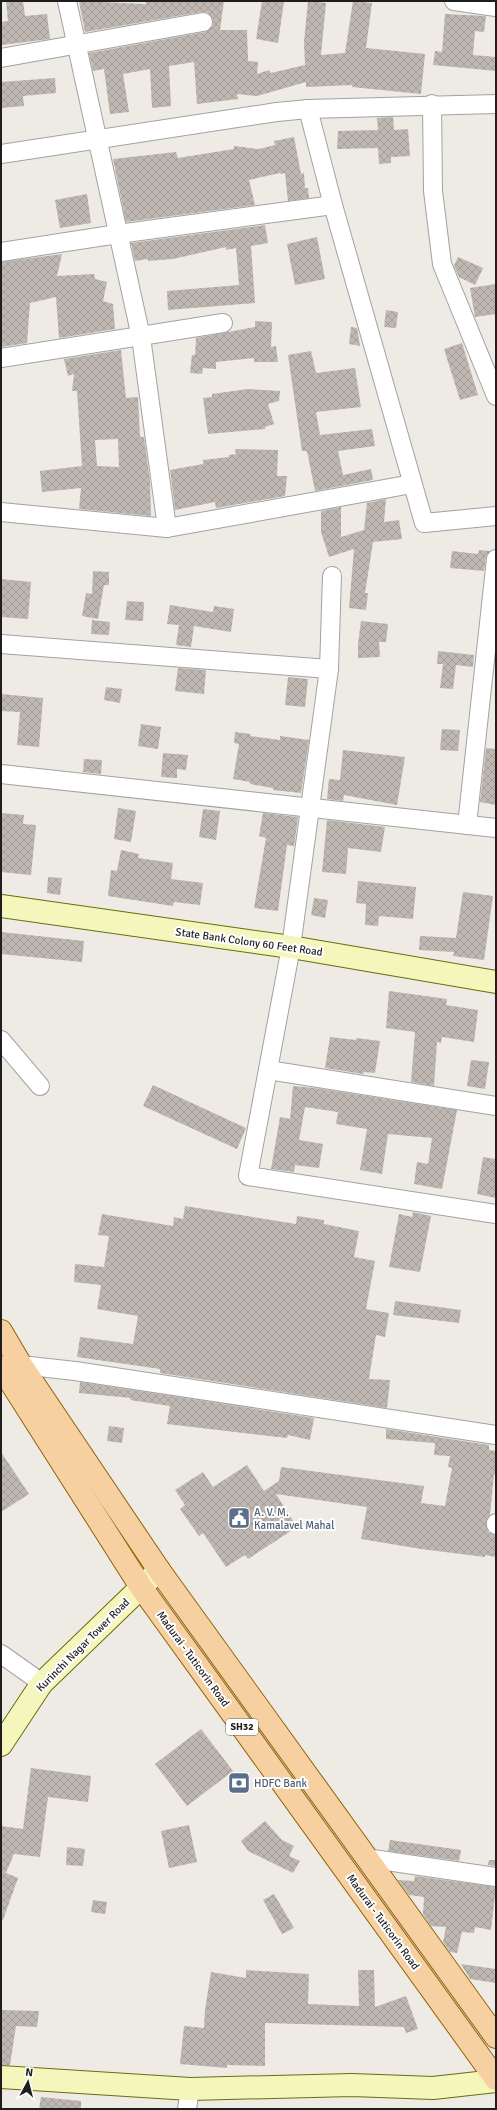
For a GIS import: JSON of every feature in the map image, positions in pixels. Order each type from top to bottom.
[{"type":"main road","name":"Madurai - Tuticorin Road","points":[[1,1331],[11,1366],[141,1587],[496,2080]]},
{"type":"main road","name":"Madurai - Tuticorin Road","points":[[11,1366],[496,2037]]},
{"type":"street","points":[[67,1],[141,337],[167,528]]},
{"type":"street","points":[[454,1],[496,7]]},
{"type":"street","points":[[1,58],[203,22]]},
{"type":"street","points":[[1,154],[278,112],[308,109],[432,104],[496,104]]},
{"type":"street","points":[[432,104],[434,191],[442,264],[496,396]]},
{"type":"street","points":[[308,109],[333,205],[424,523],[496,516]]},
{"type":"street","points":[[1,252],[118,234],[333,205]]},
{"type":"street","points":[[1,358],[223,323]]},
{"type":"street","points":[[1,512],[167,528],[412,484]]},
{"type":"street","points":[[467,825],[496,559]]},
{"type":"street","points":[[332,576],[329,669],[291,947],[248,1176],[496,1214]]},
{"type":"street","points":[[1,644],[329,669]]},
{"type":"street","points":[[1,774],[496,828]]},
{"type":"street","name":"State Bank Colony 60 Feet Road","points":[[1,906],[291,947],[496,982]]},
{"type":"street","points":[[1,1040],[40,1086]]},
{"type":"street","points":[[268,1070],[496,1106]]},
{"type":"street","points":[[11,1366],[75,1371],[496,1435]]},
{"type":"street","name":"Kurinchi Nagar Tower Road","points":[[1,1745],[42,1683],[159,1570]]},
{"type":"street","points":[[1,1654],[42,1683]]},
{"type":"street","points":[[366,1858],[496,1877]]},
{"type":"street","points":[[1,2077],[188,2099],[352,2086],[433,2088],[496,2080]]},
{"type":"building","points":[[6,1],[23,1],[25,16],[47,14],[50,39],[1,45],[1,22],[8,21]]},
{"type":"building","points":[[79,1],[146,4],[146,1],[224,1],[220,30],[247,30],[248,61],[258,62],[257,74],[269,70],[271,73],[305,65],[304,42],[308,1],[326,3],[321,55],[345,53],[353,1],[372,3],[366,48],[425,54],[421,94],[352,87],[352,85],[306,87],[306,82],[257,96],[237,94],[238,99],[197,104],[194,62],[169,66],[171,106],[152,108],[150,69],[123,74],[129,112],[110,114],[104,69],[93,71],[89,53],[205,32],[213,26],[213,20],[207,12],[201,12],[85,32]]},
{"type":"building","points":[[262,1],[284,1],[278,43],[256,39]]},
{"type":"building","points":[[445,14],[486,16],[484,32],[475,31],[473,55],[496,57],[496,71],[433,65],[435,51],[442,52]]},
{"type":"building","points":[[55,78],[56,93],[23,96],[24,106],[1,108],[1,82]]},
{"type":"building","points":[[393,117],[394,130],[408,129],[410,156],[391,157],[391,163],[379,164],[378,148],[337,149],[338,131],[378,130],[377,118]]},
{"type":"building","points":[[294,137],[301,174],[304,173],[305,188],[308,188],[309,198],[288,201],[285,173],[280,173],[249,180],[255,205],[126,222],[113,159],[176,152],[178,158],[234,149],[234,146],[259,149],[275,145],[274,141]]},
{"type":"building","points":[[87,194],[91,223],[60,228],[55,200]]},
{"type":"building","points":[[265,225],[268,243],[251,246],[255,303],[168,310],[167,291],[239,285],[236,248],[226,250],[226,247],[173,259],[148,261],[148,259],[135,261],[131,243]]},
{"type":"building","points":[[317,237],[325,279],[295,285],[287,244]]},
{"type":"building","points":[[62,254],[57,276],[94,274],[95,279],[107,282],[103,301],[113,304],[115,329],[59,338],[56,297],[30,303],[27,343],[1,347],[1,262]]},
{"type":"building","points":[[458,257],[483,268],[475,285],[459,277],[454,266]]},
{"type":"building","points":[[496,284],[496,314],[475,317],[470,288]]},
{"type":"building","points":[[386,310],[398,312],[396,328],[384,327]]},
{"type":"building","points":[[255,321],[272,322],[271,347],[276,346],[278,362],[254,362],[254,358],[216,362],[216,369],[203,368],[202,374],[190,373],[192,355],[195,355],[196,338],[255,327]]},
{"type":"building","points":[[351,327],[357,328],[360,346],[349,344]]},
{"type":"building","points":[[462,343],[478,395],[460,400],[444,349]]},
{"type":"building","points":[[121,350],[126,398],[138,397],[140,437],[144,437],[150,481],[151,516],[79,509],[81,488],[42,492],[40,471],[82,466],[77,391],[72,391],[74,374],[68,376],[64,359]],"holes":[[[118,439],[119,467],[97,466],[95,440]]]},
{"type":"building","points":[[311,351],[316,373],[355,368],[361,407],[316,412],[320,435],[372,429],[375,446],[338,451],[343,475],[371,469],[373,480],[315,491],[307,451],[302,451],[288,355]]},
{"type":"building","points":[[248,389],[280,391],[279,401],[268,404],[274,424],[265,427],[265,429],[208,434],[203,398],[212,397],[212,394]]},
{"type":"building","points":[[235,449],[278,450],[277,476],[287,476],[285,496],[216,508],[215,502],[175,510],[170,470],[203,464],[203,460],[229,457],[229,455],[236,454]]},
{"type":"building","points":[[386,499],[384,522],[399,520],[402,539],[373,542],[365,593],[368,593],[366,610],[349,608],[354,549],[329,557],[321,532],[321,511],[341,507],[341,537],[364,530],[367,503]]},
{"type":"building","points":[[479,550],[490,551],[486,557],[484,571],[450,568],[452,551],[478,554]]},
{"type":"building","points":[[93,571],[109,572],[109,585],[104,585],[98,619],[82,616],[86,593],[92,594]]},
{"type":"building","points":[[1,579],[31,582],[28,619],[1,617]]},
{"type":"building","points":[[127,601],[144,602],[143,621],[125,620]]},
{"type":"building","points":[[170,605],[213,612],[214,606],[234,609],[231,632],[194,626],[191,647],[176,645],[179,625],[167,624]]},
{"type":"building","points":[[92,620],[110,622],[109,635],[91,634]]},
{"type":"building","points":[[361,621],[388,624],[386,642],[379,642],[380,657],[358,658]]},
{"type":"building","points":[[438,651],[474,655],[473,667],[456,665],[453,689],[440,688],[443,664],[437,664]]},
{"type":"building","points":[[178,668],[206,670],[204,694],[175,691]]},
{"type":"building","points":[[288,677],[308,679],[305,707],[285,705]]},
{"type":"building","points":[[106,687],[122,689],[120,703],[104,700]]},
{"type":"building","points":[[1,694],[43,698],[39,747],[17,745],[20,712],[1,711]]},
{"type":"building","points":[[141,724],[161,727],[158,749],[138,746]]},
{"type":"building","points":[[442,729],[460,730],[458,751],[440,750]]},
{"type":"building","points":[[235,732],[251,734],[250,736],[280,740],[280,736],[309,740],[301,793],[273,790],[273,788],[233,779],[239,744],[234,743]]},
{"type":"building","points":[[486,748],[496,749],[496,805],[480,802]]},
{"type":"building","points":[[343,750],[405,757],[397,805],[344,795],[343,801],[327,799],[329,779],[340,780]]},
{"type":"building","points":[[163,753],[188,755],[186,770],[177,769],[177,778],[161,777]]},
{"type":"building","points":[[84,759],[102,760],[101,774],[83,772]]},
{"type":"building","points":[[118,808],[136,811],[131,842],[114,839]]},
{"type":"building","points":[[203,809],[220,811],[216,840],[199,837]]},
{"type":"building","points":[[1,813],[24,815],[23,824],[36,825],[31,875],[1,872]]},
{"type":"building","points":[[263,813],[298,817],[294,846],[287,845],[278,911],[254,908],[266,838],[259,836]]},
{"type":"building","points":[[327,820],[385,827],[381,852],[348,848],[346,874],[322,872]]},
{"type":"building","points":[[121,850],[139,854],[138,858],[173,863],[171,879],[203,883],[200,905],[174,902],[173,906],[108,896],[111,870],[117,871]]},
{"type":"building","points":[[48,877],[62,878],[60,895],[47,893]]},
{"type":"building","points":[[358,881],[416,887],[413,919],[379,916],[378,926],[365,925],[366,904],[356,903]]},
{"type":"building","points":[[463,892],[493,896],[484,960],[453,956],[454,952],[419,950],[420,936],[456,938]]},
{"type":"building","points":[[314,898],[328,900],[325,918],[311,915]]},
{"type":"building","points":[[1,932],[84,941],[82,962],[1,954]]},
{"type":"building","points":[[389,991],[447,999],[446,1005],[478,1010],[474,1042],[442,1037],[441,1043],[437,1042],[434,1086],[411,1082],[415,1032],[386,1028]]},
{"type":"building","points":[[330,1037],[380,1041],[375,1073],[364,1072],[363,1074],[325,1068]]},
{"type":"building","points":[[471,1060],[489,1062],[485,1089],[467,1086]]},
{"type":"building","points":[[153,1085],[246,1128],[237,1149],[143,1106]]},
{"type":"building","points":[[293,1086],[315,1088],[457,1110],[442,1189],[414,1184],[417,1162],[428,1164],[432,1138],[388,1134],[382,1174],[360,1170],[367,1129],[336,1124],[338,1112],[305,1107],[299,1140],[323,1144],[319,1168],[295,1165],[294,1172],[271,1169],[280,1117],[290,1119]]},
{"type":"building","points":[[483,1157],[496,1159],[496,1198],[477,1194]]},
{"type":"building","points":[[185,1206],[296,1224],[297,1216],[324,1220],[324,1224],[359,1231],[354,1257],[375,1261],[366,1309],[389,1313],[385,1337],[376,1335],[369,1379],[390,1380],[387,1408],[160,1373],[160,1369],[77,1357],[80,1337],[133,1344],[138,1316],[97,1309],[101,1285],[74,1282],[75,1264],[104,1267],[109,1236],[98,1235],[102,1214],[173,1226],[174,1217],[183,1219]]},
{"type":"building","points":[[413,1212],[431,1216],[420,1272],[389,1267],[399,1214],[412,1217]]},
{"type":"building","points":[[395,1301],[461,1310],[459,1323],[393,1315]]},
{"type":"building","points":[[80,1382],[314,1418],[310,1440],[288,1435],[287,1438],[167,1424],[170,1406],[130,1400],[131,1398],[79,1393]]},
{"type":"building","points":[[109,1426],[124,1428],[122,1443],[107,1441]]},
{"type":"building","points":[[386,1429],[489,1445],[489,1450],[496,1451],[496,1474],[494,1474],[490,1515],[486,1523],[488,1532],[496,1535],[496,1557],[421,1549],[361,1539],[367,1507],[276,1494],[297,1527],[248,1559],[245,1555],[226,1567],[203,1533],[199,1536],[180,1509],[185,1505],[175,1490],[203,1472],[213,1487],[247,1465],[264,1491],[279,1481],[281,1467],[424,1486],[421,1503],[445,1506],[452,1468],[448,1467],[450,1456],[434,1455],[435,1443],[386,1439]]},
{"type":"building","points":[[1,1452],[29,1494],[1,1512]]},
{"type":"building","points":[[201,1729],[233,1771],[187,1806],[155,1764]]},
{"type":"building","points":[[31,1768],[91,1776],[88,1802],[48,1797],[40,1857],[14,1854],[6,1873],[18,1878],[3,1920],[1,1920],[1,1826],[23,1829]]},
{"type":"building","points":[[265,1821],[282,1840],[294,1846],[289,1856],[300,1861],[293,1873],[248,1851],[241,1841]]},
{"type":"building","points":[[189,1825],[197,1862],[169,1868],[161,1831]]},
{"type":"building","points":[[390,1840],[461,1850],[459,1861],[388,1851]]},
{"type":"building","points":[[67,1847],[85,1849],[83,1866],[66,1865]]},
{"type":"building","points":[[489,1860],[496,1860],[496,1866],[488,1865]]},
{"type":"building","points":[[415,1876],[496,1887],[491,1930],[475,1927],[474,1933],[462,1932],[457,1953],[450,1952],[443,1942],[446,1927],[431,1926],[423,1914],[424,1897],[409,1895],[398,1880],[414,1881]]},
{"type":"building","points":[[274,1894],[294,1928],[282,1934],[263,1900]]},
{"type":"building","points":[[93,1900],[107,1902],[105,1914],[91,1912]]},
{"type":"building","points":[[461,1964],[496,1969],[496,1983],[470,1979]]},
{"type":"building","points":[[246,1970],[309,1974],[308,2004],[359,2006],[358,1970],[374,1970],[375,2007],[406,1996],[418,2029],[406,2033],[404,2027],[265,2023],[265,2066],[227,2065],[227,2068],[180,2064],[184,2026],[204,2028],[205,2010],[211,1972],[246,1978]]},
{"type":"building","points":[[1,2010],[39,2011],[37,2027],[16,2026],[10,2065],[1,2065]]},
{"type":"building","points":[[41,2097],[81,2101],[81,2109],[39,2109]]},
{"type":"place","name":"A. V. M. Kamalavel Mahal","points":[[239,1518]]},
{"type":"place","name":"HDFC Bank","points":[[239,1783]]}]
